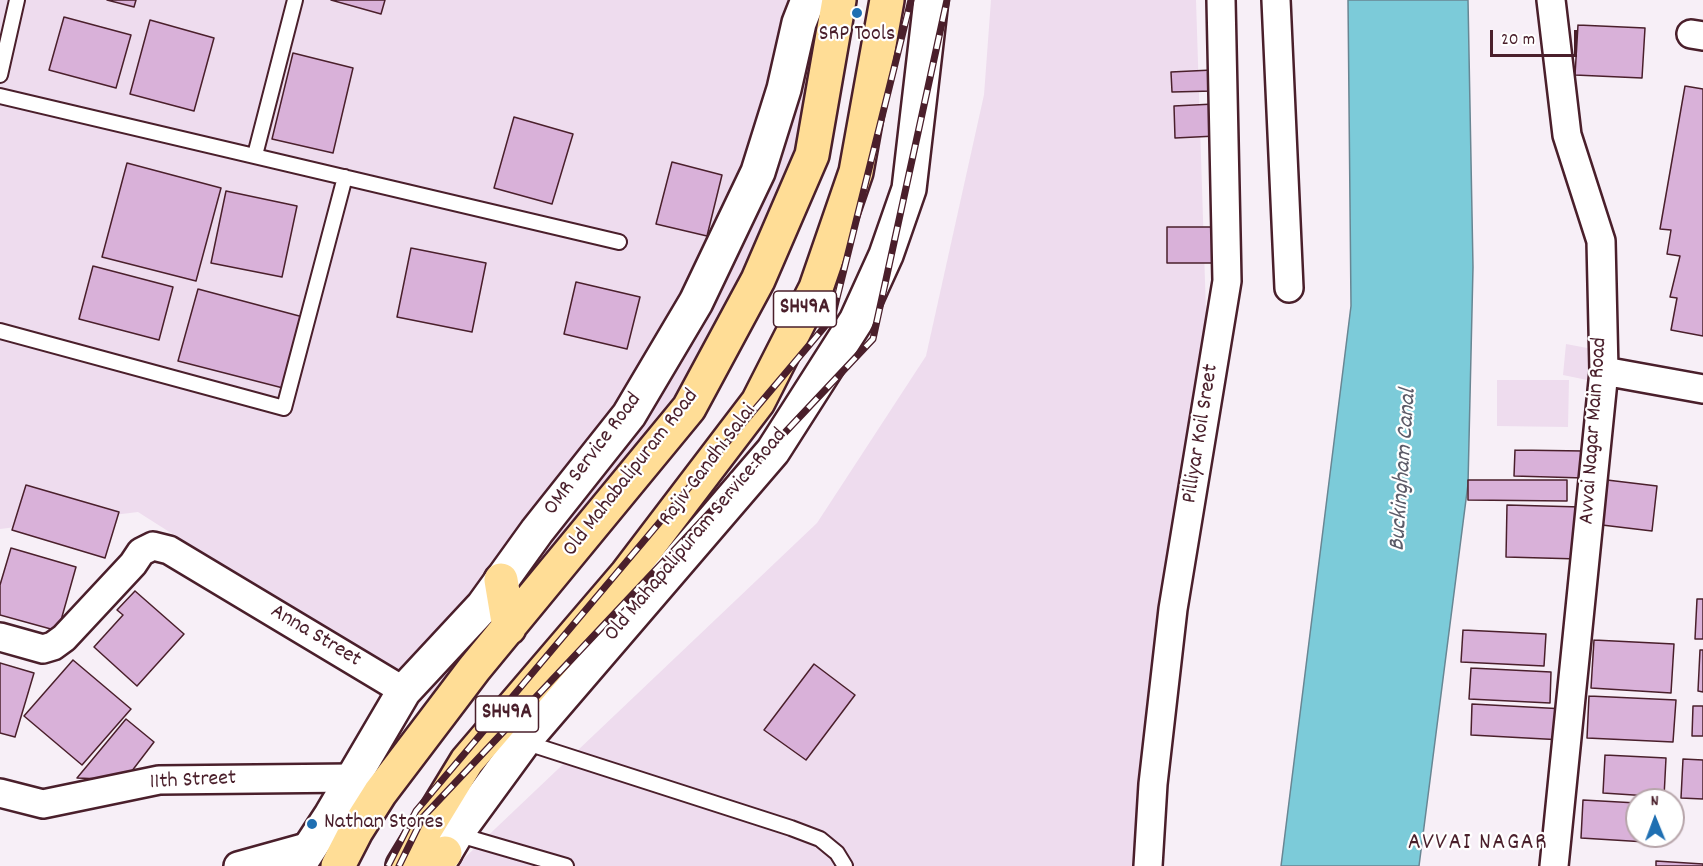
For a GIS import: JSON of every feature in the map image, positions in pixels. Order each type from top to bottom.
[{"type":"main road","name":"Old Mahabalipuram Road","points":[[338,866],[356,831],[380,793],[474,669],[688,408],[758,280],[812,155],[839,0]]},
{"type":"main road","name":"Rajiv Gandhi Salai","points":[[403,866],[467,761],[627,574],[758,402],[816,288],[856,172],[887,0]]},
{"type":"main road","points":[[501,580],[509,628]]},
{"type":"street","name":"OMR Service Road","points":[[304,856],[404,690],[483,606],[629,415],[696,302],[758,172],[784,89],[799,23],[808,0]]},
{"type":"street","name":"Old Mahapalipuram Service Road","points":[[438,855],[524,741],[773,451],[856,321],[886,255],[909,189],[932,0]]},
{"type":"street","name":"Pilliyar Koil Sreet","points":[[1148,866],[1153,784],[1173,609],[1227,281],[1221,0]]},
{"type":"street","points":[[1276,0],[1289,288]]},
{"type":"street","name":"Avvai Nagar Main Road","points":[[1551,0],[1567,135],[1601,241],[1604,371],[1554,866]]},
{"type":"street","points":[[1604,371],[1703,389]]},
{"type":"street","name":"Anna Street","points":[[0,638],[43,649],[53,646],[64,638],[133,564],[141,552],[153,546],[169,550],[404,690]]},
{"type":"street","name":"11th Street","points":[[0,792],[43,804],[159,780],[353,778]]},
{"type":"street","points":[[238,866],[304,856]]},
{"type":"lane","points":[[0,75],[17,0]]},
{"type":"lane","points":[[255,155],[295,0]]},
{"type":"lane","points":[[0,96],[619,242]]},
{"type":"lane","points":[[0,332],[284,408],[345,177]]},
{"type":"lane","points":[[524,741],[820,839],[837,853],[845,866]]},
{"type":"lane","points":[[438,855],[566,866]]},
{"type":"shaded area","points":[[0,0],[826,0],[817,72],[742,346],[440,699],[281,603],[138,512],[0,529]]},
{"type":"shaded area","points":[[991,0],[1196,0],[1207,344],[1141,866],[456,866],[817,523],[926,356],[984,95]]},
{"type":"shaded area","points":[[1566,344],[1598,350],[1597,382],[1563,375]]},
{"type":"shaded area","points":[[1497,380],[1569,380],[1568,427],[1497,426]]},
{"type":"water","name":"Buckingham Canal","points":[[1348,0],[1468,0],[1473,267],[1468,484],[1419,866],[1281,866],[1351,306]]},
{"type":"building","points":[[107,0],[136,0],[134,7]]},
{"type":"building","points":[[331,0],[385,0],[381,14]]},
{"type":"building","points":[[64,17],[131,35],[116,88],[49,70]]},
{"type":"building","points":[[150,20],[214,38],[194,111],[130,94]]},
{"type":"building","points":[[1578,25],[1645,28],[1642,78],[1575,75]]},
{"type":"building","points":[[293,53],[353,68],[333,153],[272,139]]},
{"type":"building","points":[[1212,70],[1213,91],[1172,92],[1171,72]]},
{"type":"building","points":[[1685,86],[1703,89],[1703,336],[1671,330],[1677,298],[1670,297],[1680,256],[1667,254],[1671,230],[1660,229]]},
{"type":"building","points":[[1214,104],[1216,136],[1175,138],[1174,106]]},
{"type":"building","points":[[514,117],[573,134],[552,204],[494,188]]},
{"type":"building","points":[[672,162],[722,175],[707,236],[656,224]]},
{"type":"building","points":[[127,163],[221,188],[196,281],[102,257]]},
{"type":"building","points":[[226,191],[297,206],[282,277],[211,263]]},
{"type":"building","points":[[1167,227],[1219,227],[1219,263],[1167,263]]},
{"type":"building","points":[[411,248],[486,263],[472,332],[397,317]]},
{"type":"building","points":[[93,266],[173,287],[159,340],[79,319]]},
{"type":"building","points":[[576,282],[640,297],[627,349],[564,334]]},
{"type":"building","points":[[198,289],[303,317],[283,388],[178,361]]},
{"type":"building","points":[[1515,450],[1584,451],[1584,478],[1514,476]]},
{"type":"building","points":[[1468,480],[1567,480],[1567,501],[1468,500]]},
{"type":"building","points":[[1607,480],[1657,486],[1652,531],[1602,525]]},
{"type":"building","points":[[26,485],[119,512],[105,558],[12,530]]},
{"type":"building","points":[[1507,505],[1581,507],[1579,559],[1506,557]]},
{"type":"building","points":[[11,548],[76,567],[58,631],[0,615],[0,585]]},
{"type":"building","points":[[135,591],[184,634],[137,686],[94,647],[123,615],[117,610]]},
{"type":"building","points":[[1697,599],[1703,599],[1703,639],[1695,639]]},
{"type":"building","points":[[1463,630],[1546,634],[1544,666],[1461,662]]},
{"type":"building","points":[[1594,640],[1674,644],[1671,693],[1591,688]]},
{"type":"building","points":[[1700,650],[1703,650],[1703,692],[1698,691]]},
{"type":"building","points":[[73,660],[131,709],[82,765],[24,716]]},
{"type":"building","points":[[0,663],[34,673],[15,737],[0,733]]},
{"type":"building","points":[[814,664],[855,695],[806,760],[764,730]]},
{"type":"building","points":[[1471,668],[1551,672],[1550,703],[1469,699]]},
{"type":"building","points":[[1589,696],[1676,700],[1673,742],[1587,738]]},
{"type":"building","points":[[1472,704],[1565,709],[1563,740],[1471,735]]},
{"type":"building","points":[[1693,706],[1703,706],[1703,736],[1692,736]]},
{"type":"building","points":[[126,719],[154,742],[125,780],[77,778]]},
{"type":"building","points":[[1605,755],[1666,758],[1664,788],[1625,788],[1625,794],[1603,793]]},
{"type":"building","points":[[1683,759],[1703,760],[1703,799],[1685,798],[1685,788],[1682,788]]},
{"type":"building","points":[[1583,800],[1625,802],[1625,841],[1581,838]]},
{"type":"building","points":[[1656,861],[1703,864],[1703,866],[1656,866]]},
{"type":"railway","points":[[388,866],[416,811],[832,318],[911,0]]},
{"type":"railway","points":[[399,866],[423,817],[873,339],[947,0]]},
{"type":"place","name":"SRP Tools","points":[[857,13]]},
{"type":"place","name":"Nathan Stores","points":[[312,824]]},
{"type":"district","name":"AVVAI NAGAR","points":[[1478,845]]}]
